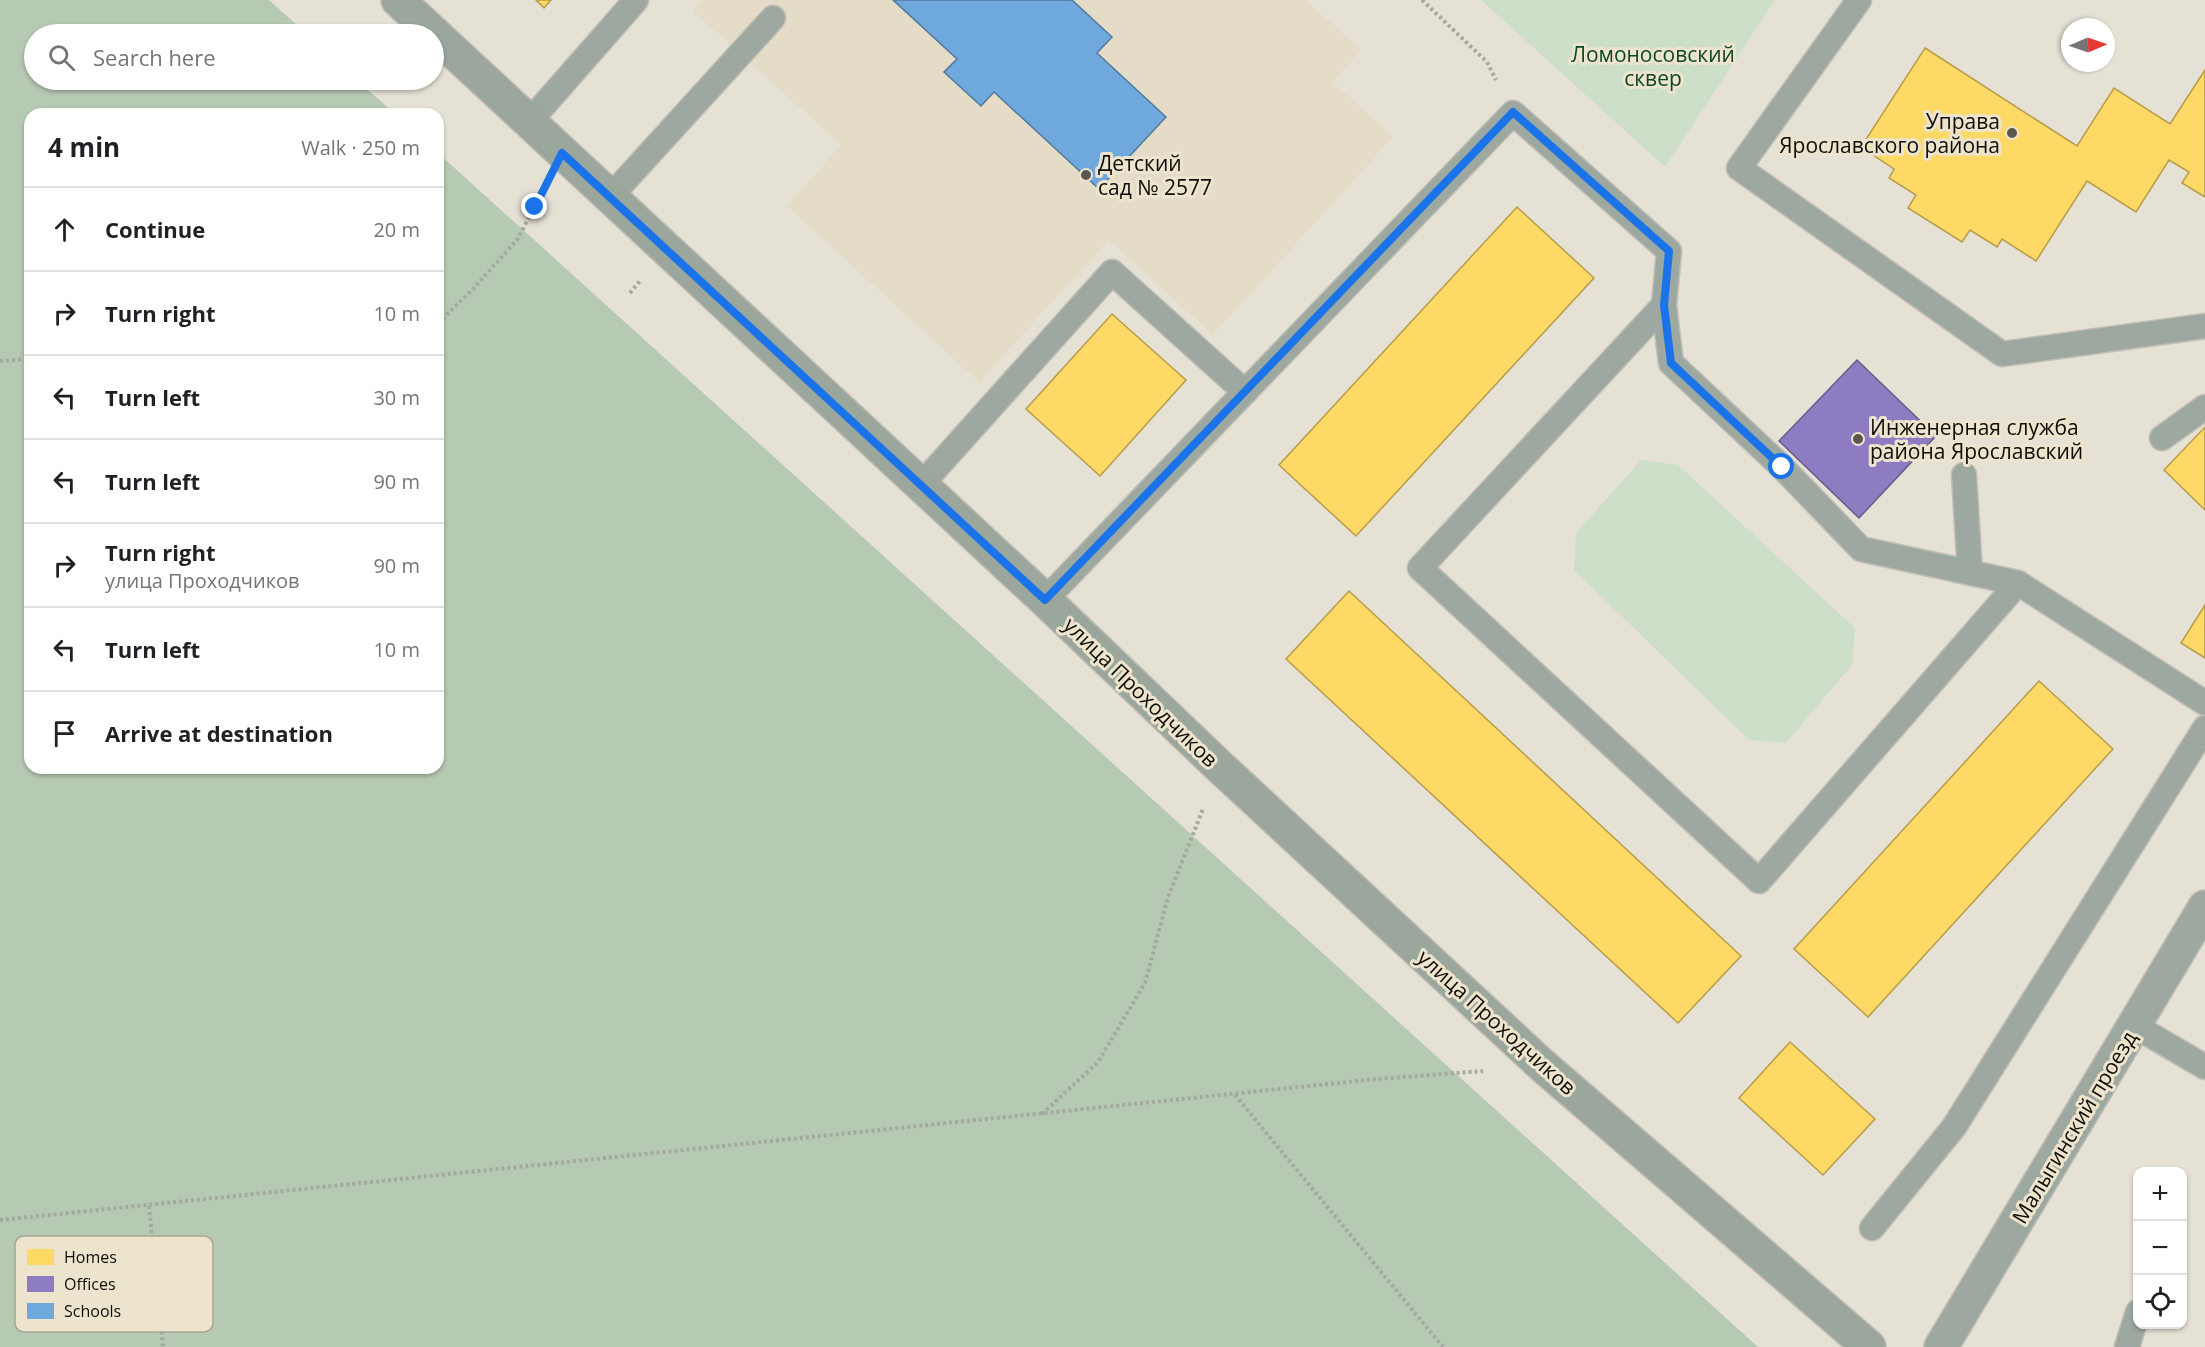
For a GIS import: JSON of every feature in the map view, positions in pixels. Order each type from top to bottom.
[{"type":"street","name":"улица Проходчиков","points":[[398,0],[424,24]]},
{"type":"street","name":"улица Проходчиков","points":[[444,43],[1543,1066],[1869,1347]]},
{"type":"street","name":"Малыгинский проезд","points":[[1941,1347],[2202,919]]},
{"type":"lane","points":[[529,122],[636,0]]},
{"type":"lane","points":[[1859,0],[1739,168],[2002,354],[2205,326]]},
{"type":"lane","points":[[610,197],[773,18]]},
{"type":"lane","points":[[1045,600],[1513,112],[1669,251],[1664,305],[1671,363],[1782,467],[1861,549],[2018,583],[2205,704]]},
{"type":"lane","points":[[921,485],[1112,272],[1245,392]]},
{"type":"lane","points":[[1664,305],[1420,568],[1759,882],[2018,583]]},
{"type":"lane","points":[[2162,438],[2205,407]]},
{"type":"lane","points":[[1964,475],[1970,573]]},
{"type":"lane","points":[[1872,1228],[1954,1127],[2205,728]]},
{"type":"lane","points":[[2135,1026],[2205,1067]]},
{"type":"lane","points":[[2127,1347],[2133,1328]]},
{"type":"path","points":[[1422,0],[1487,62],[1513,112]]},
{"type":"path","points":[[444,317],[517,240],[562,153]]},
{"type":"path","points":[[0,361],[24,359]]},
{"type":"path","points":[[1042,1115],[1098,1062],[1145,983],[1168,897],[1219,766]]},
{"type":"path","points":[[0,1220],[1377,1079],[1543,1066]]},
{"type":"path","points":[[1235,1095],[1443,1347]]},
{"type":"path","points":[[149,1206],[152,1236]]},
{"type":"path","points":[[162,1332],[163,1347]]},
{"type":"shaded area","name":"Детский сад № 2577","points":[[703,0],[1306,0],[1361,50],[1333,82],[1393,137],[1213,335],[1109,240],[979,382],[787,206],[841,145],[693,11]]},
{"type":"green space","points":[[0,0],[269,0],[296,24],[24,24],[24,90],[368,90],[388,108],[24,108],[24,774],[444,774],[444,158],[1758,1347],[0,1347]]},
{"type":"green space","name":"Ломоносовский сквер","points":[[1481,0],[1775,0],[1665,167]]},
{"type":"green space","points":[[1641,460],[1678,465],[1855,628],[1852,665],[1786,743],[1749,740],[1574,570],[1576,533]]},
{"type":"building: Homes","points":[[536,0],[551,0],[544,8]]},
{"type":"building: Homes","points":[[1925,48],[2077,146],[2114,88],[2170,124],[2205,70],[2205,197],[2182,183],[2189,172],[2169,160],[2136,212],[2087,181],[2036,261],[2002,239],[1997,247],[1970,230],[1962,242],[1908,208],[1916,195],[1889,178],[1894,169],[1861,147]]},
{"type":"building: Homes","points":[[1517,207],[1594,278],[1356,536],[1279,465]]},
{"type":"building: Homes","points":[[1112,314],[1186,380],[1100,476],[1026,409]]},
{"type":"building: Homes","points":[[2205,427],[2205,510],[2164,470]]},
{"type":"building: Homes","points":[[1349,591],[1741,956],[1678,1023],[1286,659]]},
{"type":"building: Homes","points":[[2205,605],[2205,658],[2181,643]]},
{"type":"building: Homes","points":[[2039,681],[2113,749],[1868,1017],[1794,949]]},
{"type":"building: Homes","points":[[1790,1042],[1875,1119],[1823,1175],[1739,1098]]},
{"type":"building: Offices","name":"Инженерная служба района Ярославский","points":[[1857,360],[1936,436],[1859,518],[1779,441]]},
{"type":"building: Schools","points":[[893,0],[1072,0],[1112,37],[1097,53],[1166,117],[1099,189],[994,92],[981,106],[944,72],[957,59]]},
{"type":"place","name":"Управа Ярославского района","points":[[2012,133]]},
{"type":"place","name":"Детский сад № 2577","points":[[1086,175]]},
{"type":"place","name":"Инженерная служба района Ярославский","points":[[1858,439]]},
{"type":"route","points":[[535,207],[562,153],[1045,600],[1513,112],[1669,251],[1664,305],[1671,363],[1782,467]]}]
